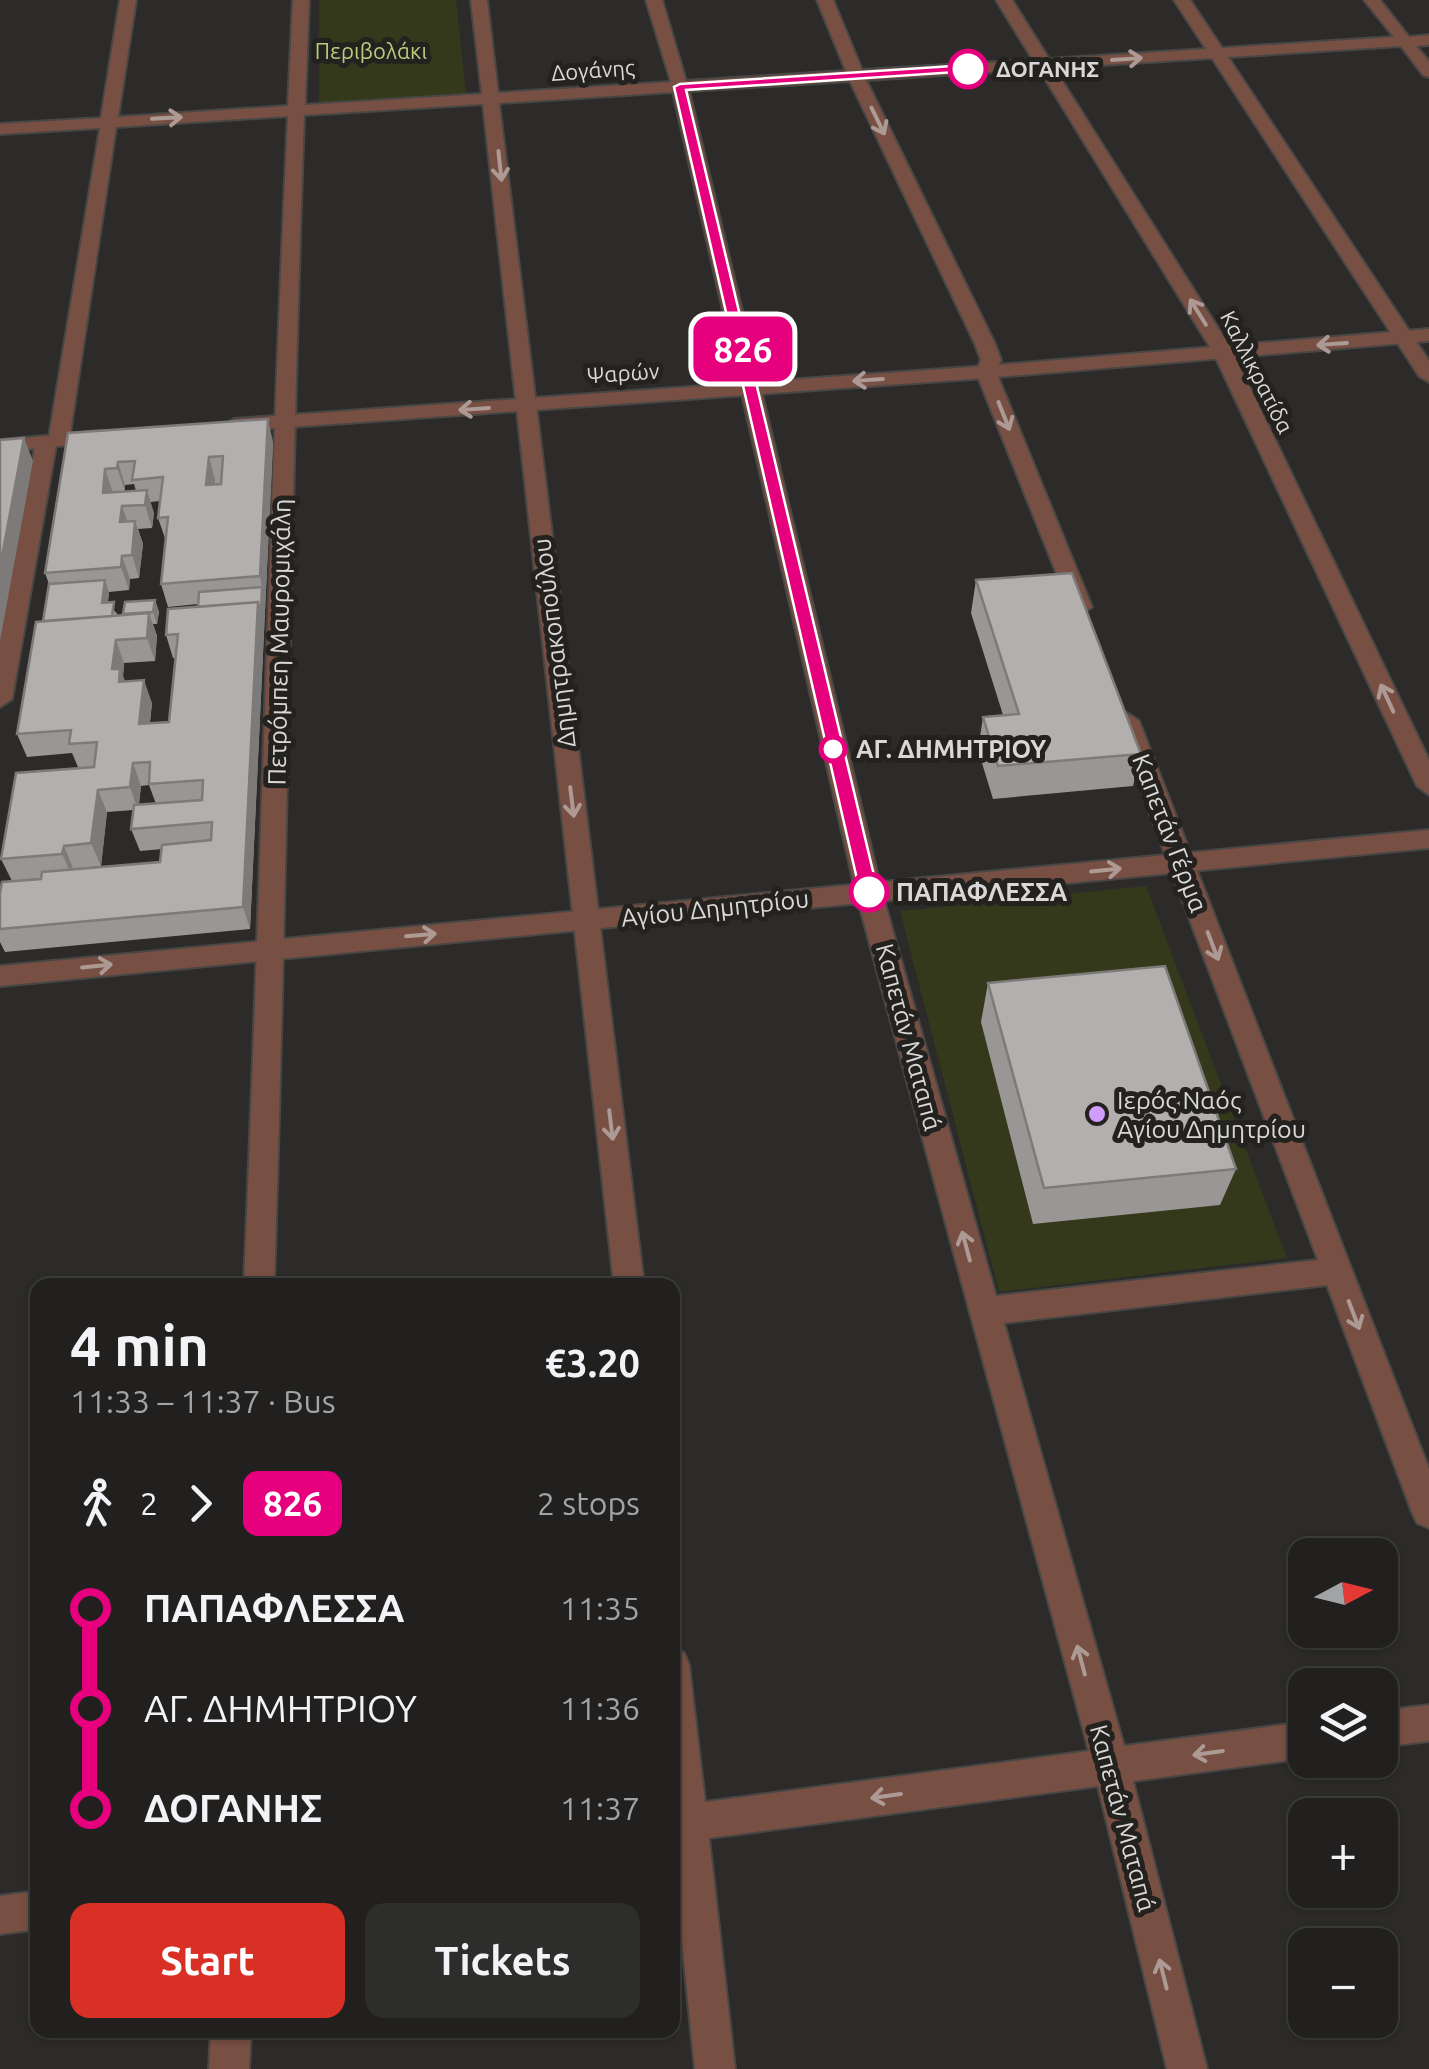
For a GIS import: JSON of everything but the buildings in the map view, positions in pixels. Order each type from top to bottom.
[{"type":"street","points":[[0,699],[52,441],[128,0]]},
{"type":"street","name":"Πετρόμπεη Μαυρομιχάλη","points":[[259,1278],[272,948],[283,421],[301,0]]},
{"type":"street","name":"Δημητρακοπούλου","points":[[479,0],[628,1278]]},
{"type":"street","name":"Καπετάν Ματαπά","points":[[654,0],[680,87],[869,892],[1110,1766],[1187,2069]]},
{"type":"street","points":[[825,0],[856,76],[986,344],[991,360],[986,372],[1090,629]]},
{"type":"street","name":"Καλλικρατίδα","points":[[1004,0],[1222,352],[1429,786]]},
{"type":"street","points":[[1182,0],[1429,376]]},
{"type":"street","points":[[1372,0],[1429,72]]},
{"type":"street","name":"Δογάνης","points":[[0,129],[1429,40]]},
{"type":"street","name":"Ψαρών","points":[[208,428],[1429,336]]},
{"type":"street","points":[[0,446],[115,436]]},
{"type":"street","name":"Καπετάν Γέρμα","points":[[1120,703],[1429,1512]]},
{"type":"street","name":"Αγίου Δημητρίου","points":[[0,976],[1429,839]]},
{"type":"street","points":[[984,1311],[1337,1271]]},
{"type":"street","points":[[1398,1727],[1429,1723]]},
{"type":"street","points":[[682,1823],[1288,1742]]},
{"type":"street","points":[[680,1791],[715,2069]]},
{"type":"street","points":[[0,1916],[30,1911]]},
{"type":"street","points":[[229,2069],[230,2038]]},
{"type":"green space","name":"Περιβολάκι","points":[[319,0],[456,0],[466,94],[319,103]]},
{"type":"green space","points":[[1146,886],[1287,1258],[999,1292],[900,911]]},
{"type":"bus line","name":"826","points":[[869,892],[680,87],[968,69]]},
{"type":"place","name":"ΔΟΓΑΝΗΣ","points":[[968,69]]},
{"type":"place","name":"ΑΓ. ΔΗΜΗΤΡΙΟΥ","points":[[833,749]]},
{"type":"place","name":"ΠΑΠΑΦΛΕΣΣΑ","points":[[869,892]]},
{"type":"place","name":"Ιερός Ναός Αγίου Δημητρίου","points":[[1097,1114]]}]
